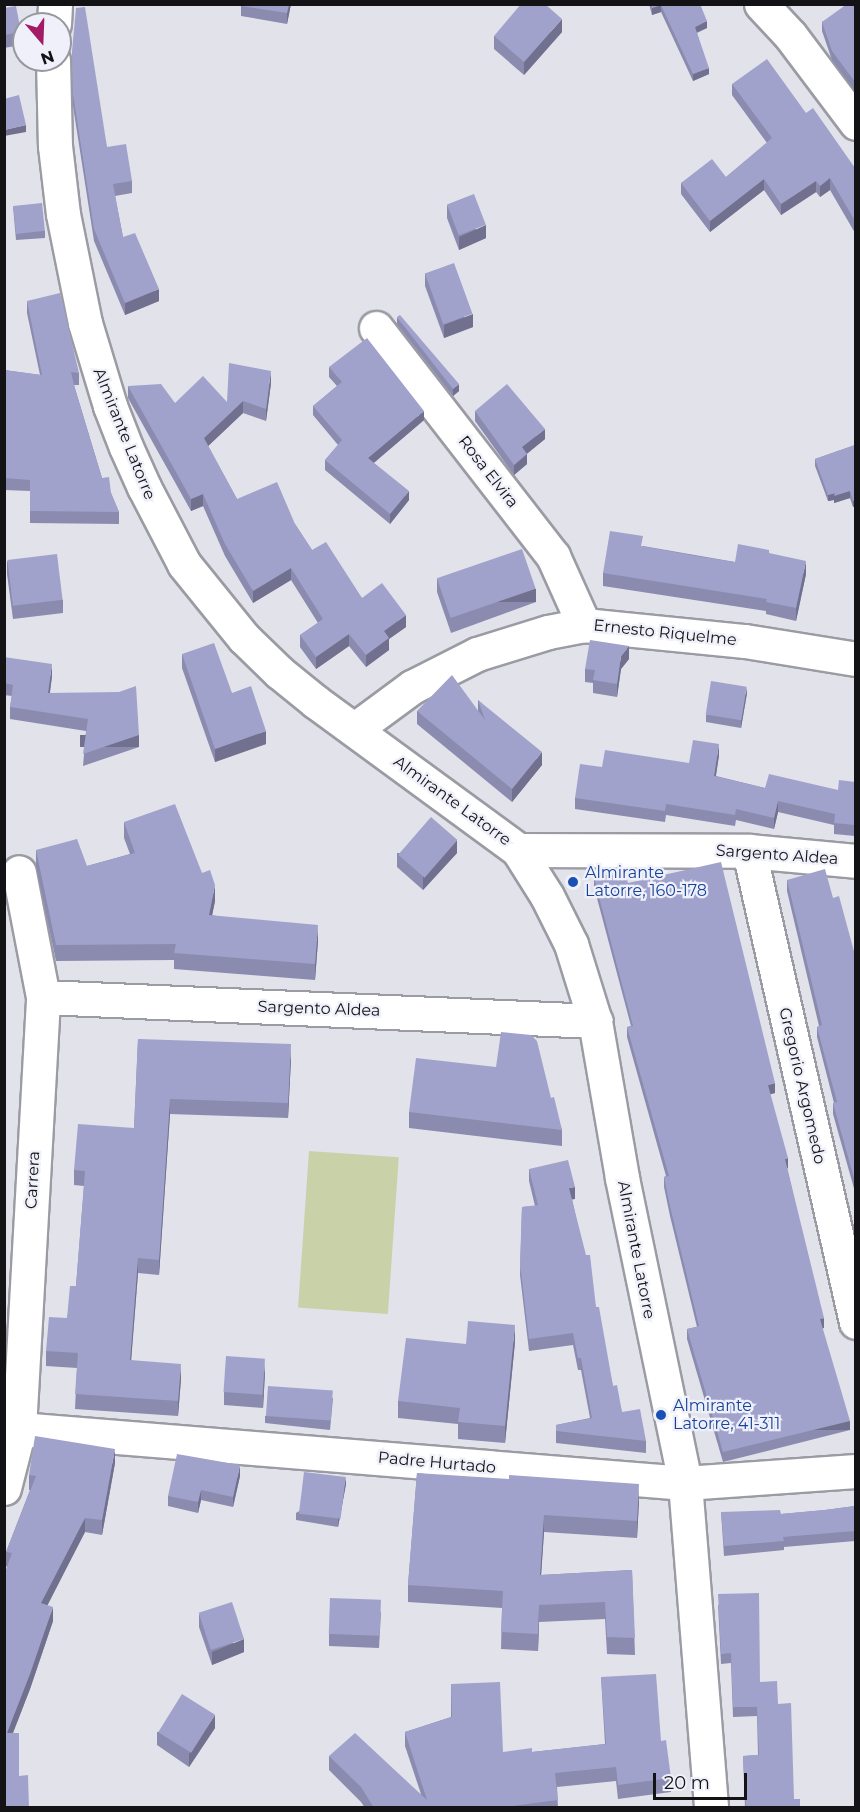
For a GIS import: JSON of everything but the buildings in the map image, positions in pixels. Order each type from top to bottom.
[{"type":"street","points":[[761,4],[790,35],[855,123]]},
{"type":"street","name":"Almirante Latorre","points":[[53,72],[55,146],[63,214],[75,281],[104,386],[144,487],[184,564],[244,638],[316,702],[519,850],[547,896],[571,944],[595,1021],[622,1178],[685,1483],[711,1808]]},
{"type":"street","name":"Rosa Elvira","points":[[376,328],[553,556],[584,625]]},
{"type":"street","name":"Ernesto Riquelme","points":[[355,729],[412,687],[477,654],[548,632],[584,625],[745,642],[855,659]]},
{"type":"street","name":"Sargento Aldea","points":[[519,850],[749,851],[855,861]]},
{"type":"street","name":"Gregorio Argomedo","points":[[749,851],[855,1322]]},
{"type":"street","name":"Carrera","points":[[4,1488],[19,1429],[43,997],[18,872]]},
{"type":"street","name":"Sargento Aldea","points":[[43,997],[595,1021]]},
{"type":"street","name":"Padre Hurtado","points":[[19,1429],[685,1483],[855,1471]]},
{"type":"green space","points":[[309,1151],[399,1157],[388,1314],[298,1308]]},
{"type":"place","name":"Almirante Latorre, 160-178","points":[[573,882]]},
{"type":"place","name":"Almirante Latorre, 41-311","points":[[661,1415]]}]
